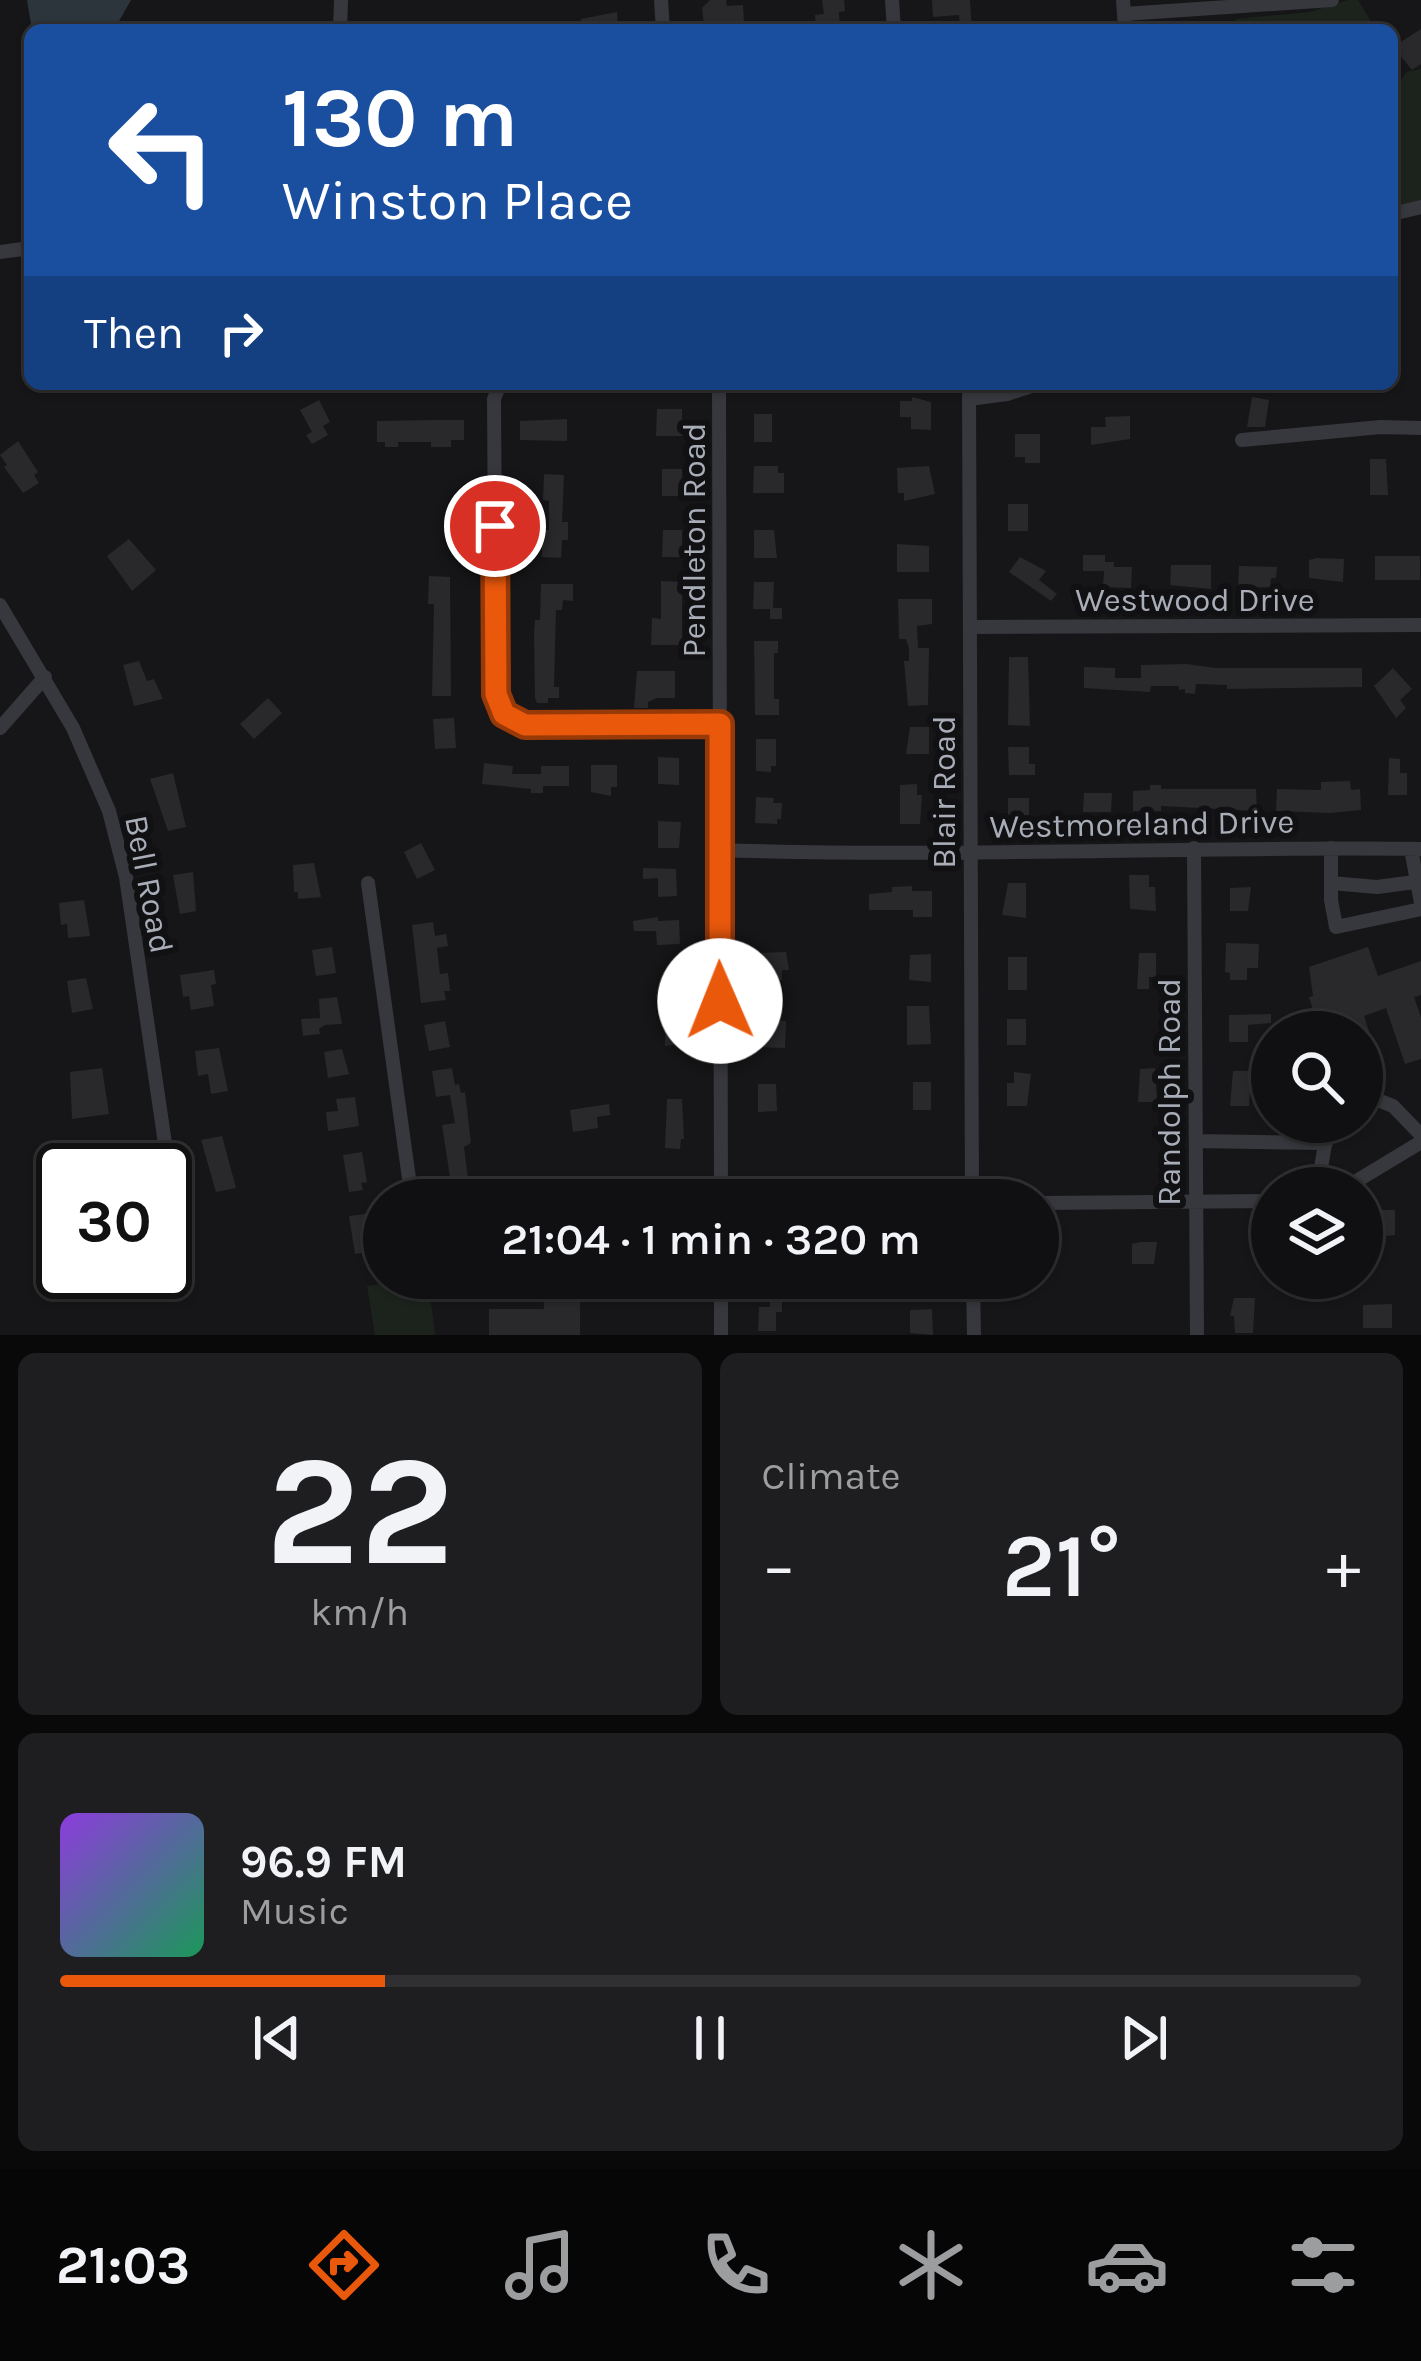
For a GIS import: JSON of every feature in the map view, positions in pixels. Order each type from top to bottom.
[{"type":"street","points":[[1124,14],[1332,0]]},
{"type":"street","points":[[498,390],[496,694],[504,714],[525,725],[720,724]]},
{"type":"street","name":"Pendleton Road","points":[[719,390],[721,1179]]},
{"type":"street","points":[[969,392],[1019,390]]},
{"type":"street","name":"Blair Road","points":[[969,392],[972,1179]]},
{"type":"street","points":[[1242,440],[1381,427],[1421,428]]},
{"type":"street","name":"Bell Road","points":[[0,605],[45,677],[99,783],[120,848],[164,1143]]},
{"type":"street","name":"Westwood Drive","points":[[970,627],[1421,625]]},
{"type":"street","points":[[0,728],[45,677]]},
{"type":"street","name":"Randolph Road","points":[[1194,848],[1197,1335]]},
{"type":"street","points":[[1331,848],[1336,927],[1421,906],[1414,881],[1416,849]]},
{"type":"street","name":"Westmoreland Drive","points":[[719,850],[1416,849]]},
{"type":"street","points":[[1331,883],[1377,887],[1414,881]]},
{"type":"street","points":[[368,884],[409,1179]]},
{"type":"street","points":[[1377,1167],[1421,1138],[1383,1099]]},
{"type":"street","points":[[1196,1141],[1251,1142]]},
{"type":"street","points":[[1321,1167],[1326,1143]]},
{"type":"street","points":[[1059,1203],[1251,1202]]},
{"type":"street","points":[[721,1299],[722,1335]]},
{"type":"street","points":[[973,1299],[974,1335]]},
{"type":"shaded area","points":[[27,0],[131,0],[117,24],[31,24]]},
{"type":"shaded area","points":[[1358,0],[1372,24],[1233,24],[1236,19],[1310,12]]},
{"type":"shaded area","points":[[1421,69],[1421,202],[1398,208],[1398,85],[1406,72]]},
{"type":"shaded area","points":[[369,1299],[431,1299],[435,1335],[375,1335]]},
{"type":"building","points":[[710,0],[743,5],[744,22],[704,24],[702,8]]},
{"type":"building","points":[[822,0],[844,0],[840,24],[816,24],[815,15],[824,14]]},
{"type":"building","points":[[932,0],[970,0],[972,24],[960,24],[959,15],[933,17]]},
{"type":"building","points":[[617,12],[618,24],[581,24],[581,19]]},
{"type":"building","points":[[1421,29],[1421,64],[1412,70],[1398,53],[1398,44]]},
{"type":"building","points":[[912,397],[931,402],[931,430],[911,429],[911,417],[900,417],[900,401],[912,401]]},
{"type":"building","points":[[1252,397],[1269,400],[1265,427],[1247,427]]},
{"type":"building","points":[[319,400],[330,422],[323,426],[328,435],[312,444],[306,435],[312,432],[300,410]]},
{"type":"building","points":[[657,409],[682,409],[682,436],[656,436]]},
{"type":"building","points":[[754,414],[772,414],[772,442],[754,442]]},
{"type":"building","points":[[1130,416],[1130,439],[1091,445],[1091,427],[1106,427],[1105,417]]},
{"type":"building","points":[[567,419],[567,441],[520,440],[520,421]]},
{"type":"building","points":[[464,420],[464,440],[451,440],[451,447],[398,442],[398,447],[385,447],[385,442],[377,442],[377,421]]},
{"type":"building","points":[[1015,434],[1040,434],[1040,463],[1015,457]]},
{"type":"building","points":[[18,441],[38,472],[34,475],[39,483],[23,493],[0,455]]},
{"type":"building","points":[[1370,459],[1386,459],[1388,495],[1370,495]]},
{"type":"building","points":[[754,466],[778,466],[778,473],[784,473],[784,493],[753,493]]},
{"type":"building","points":[[929,466],[935,494],[904,501],[904,493],[898,493],[897,468]]},
{"type":"building","points":[[662,469],[682,469],[682,496],[662,496]]},
{"type":"building","points":[[544,474],[564,475],[562,522],[568,522],[568,540],[562,540],[561,558],[542,557],[542,530],[549,530]]},
{"type":"building","points":[[1008,504],[1028,504],[1028,531],[1008,531]]},
{"type":"building","points":[[663,530],[682,530],[682,557],[662,557]]},
{"type":"building","points":[[754,530],[774,530],[777,558],[754,558]]},
{"type":"building","points":[[129,539],[156,570],[132,591],[107,556]]},
{"type":"building","points":[[897,544],[929,546],[929,572],[897,572]]},
{"type":"building","points":[[1083,555],[1105,555],[1105,562],[1114,562],[1114,567],[1132,567],[1131,588],[1103,587],[1104,571],[1083,571]]},
{"type":"building","points":[[1375,556],[1420,556],[1420,580],[1375,580]]},
{"type":"building","points":[[1020,557],[1046,571],[1039,580],[1057,594],[1051,601],[1009,572]]},
{"type":"building","points":[[1344,559],[1343,582],[1309,578],[1309,560]]},
{"type":"building","points":[[1171,565],[1211,565],[1211,589],[1170,585]]},
{"type":"building","points":[[1239,566],[1277,567],[1276,578],[1271,578],[1270,587],[1238,588]]},
{"type":"building","points":[[429,576],[450,577],[451,696],[432,696],[434,604],[428,604]]},
{"type":"building","points":[[661,581],[682,582],[682,645],[651,645],[652,618],[661,619]]},
{"type":"building","points":[[754,582],[774,582],[773,608],[782,608],[782,619],[770,619],[770,609],[753,609]]},
{"type":"building","points":[[541,584],[573,584],[573,601],[563,600],[562,610],[556,610],[554,687],[559,687],[559,698],[548,698],[548,703],[537,703],[535,698],[534,635],[535,620],[540,620]]},
{"type":"building","points":[[898,599],[932,599],[932,624],[917,626],[918,648],[929,648],[928,705],[908,706],[904,661],[909,661],[909,649],[906,639],[899,639]]},
{"type":"building","points":[[754,641],[778,641],[774,699],[779,699],[779,715],[755,715]]},
{"type":"building","points":[[1009,657],[1028,657],[1030,726],[1008,725]]},
{"type":"building","points":[[139,661],[147,681],[154,679],[163,699],[134,706],[123,665]]},
{"type":"building","points":[[1141,665],[1362,668],[1362,687],[1227,689],[1227,685],[1196,684],[1195,694],[1179,686],[1151,686],[1150,692],[1084,688],[1084,667],[1115,668],[1115,678],[1141,678]]},
{"type":"building","points":[[1393,668],[1412,689],[1400,700],[1406,708],[1396,718],[1374,686]]},
{"type":"building","points":[[637,671],[675,671],[675,698],[657,698],[648,702],[648,708],[634,708]]},
{"type":"building","points":[[268,698],[282,713],[254,739],[240,724]]},
{"type":"building","points":[[454,718],[456,748],[435,749],[433,719]]},
{"type":"building","points":[[910,727],[929,727],[929,754],[906,754]]},
{"type":"building","points":[[756,739],[776,739],[776,766],[771,766],[771,772],[756,771]]},
{"type":"building","points":[[1008,747],[1029,747],[1035,775],[1009,775]]},
{"type":"building","points":[[658,757],[679,758],[679,785],[658,784]]},
{"type":"building","points":[[1389,758],[1400,759],[1400,773],[1407,773],[1407,795],[1388,795]]},
{"type":"building","points":[[484,763],[513,766],[512,774],[541,774],[541,766],[569,766],[569,786],[543,786],[543,793],[531,793],[531,789],[482,784]]},
{"type":"building","points":[[591,765],[617,765],[617,787],[611,787],[611,796],[591,792]]},
{"type":"building","points":[[173,773],[186,827],[168,831],[150,779]]},
{"type":"building","points":[[1350,781],[1351,790],[1360,789],[1361,810],[1276,811],[1277,789],[1321,790],[1321,782]]},
{"type":"building","points":[[917,784],[917,795],[922,795],[920,824],[900,824],[900,785]]},
{"type":"building","points":[[1150,785],[1256,789],[1257,811],[1161,806],[1161,811],[1133,811],[1133,791],[1150,790]]},
{"type":"building","points":[[1084,793],[1112,793],[1111,812],[1083,812]]},
{"type":"building","points":[[756,797],[782,803],[777,824],[755,823]]},
{"type":"building","points":[[1008,798],[1029,798],[1029,824],[1008,824]]},
{"type":"building","points":[[658,821],[681,822],[679,848],[658,848]]},
{"type":"building","points":[[421,843],[435,870],[417,879],[404,852]]},
{"type":"building","points":[[314,863],[321,897],[298,899],[293,865]]},
{"type":"building","points":[[643,868],[676,869],[677,896],[658,897],[658,878],[643,879]]},
{"type":"building","points":[[193,872],[196,911],[180,914],[173,875]]},
{"type":"building","points":[[1129,875],[1149,875],[1156,911],[1130,909]]},
{"type":"building","points":[[1008,883],[1026,883],[1026,918],[1002,915]]},
{"type":"building","points":[[912,886],[912,891],[932,891],[932,917],[913,917],[913,910],[869,910],[869,894]]},
{"type":"building","points":[[1251,887],[1248,911],[1230,911],[1230,888]]},
{"type":"building","points":[[84,900],[90,936],[68,938],[59,903]]},
{"type":"building","points":[[658,917],[658,921],[679,920],[680,944],[657,945],[656,931],[634,931],[633,921]]},
{"type":"building","points":[[433,922],[435,936],[446,934],[448,946],[437,948],[440,974],[448,973],[450,991],[444,991],[446,1000],[421,1003],[412,925]]},
{"type":"building","points":[[1226,943],[1259,944],[1258,968],[1247,968],[1247,980],[1230,980],[1230,973],[1225,972]]},
{"type":"building","points":[[332,947],[336,973],[316,976],[312,950]]},
{"type":"building","points":[[1368,947],[1378,976],[1421,961],[1421,995],[1414,997],[1421,1017],[1421,1059],[1405,1064],[1386,1008],[1313,1011],[1309,967]]},
{"type":"building","points":[[786,952],[789,970],[782,970],[782,980],[757,980],[756,953]]},
{"type":"building","points":[[1139,953],[1156,953],[1156,977],[1149,977],[1149,989],[1137,989]]},
{"type":"building","points":[[931,954],[931,982],[909,980],[910,955]]},
{"type":"building","points":[[1008,957],[1027,957],[1027,990],[1008,990]]},
{"type":"building","points":[[214,970],[214,1006],[191,1010],[189,996],[183,997],[180,975]]},
{"type":"building","points":[[86,978],[93,1009],[72,1013],[67,981]]},
{"type":"building","points":[[337,997],[342,1024],[325,1025],[320,1034],[303,1036],[301,1019],[320,1018],[319,999]]},
{"type":"building","points":[[907,1006],[929,1006],[931,1044],[907,1045]]},
{"type":"building","points":[[1251,1014],[1248,1042],[1229,1042],[1229,1015]]},
{"type":"building","points":[[665,1019],[684,1019],[688,1043],[665,1046]]},
{"type":"building","points":[[1007,1019],[1026,1019],[1026,1045],[1007,1045]]},
{"type":"building","points":[[753,1020],[786,1021],[785,1048],[757,1047]]},
{"type":"building","points":[[445,1021],[450,1047],[429,1051],[424,1025]]},
{"type":"building","points":[[219,1048],[228,1091],[211,1094],[208,1074],[198,1076],[195,1051]]},
{"type":"building","points":[[342,1049],[349,1074],[328,1078],[324,1052]]},
{"type":"building","points":[[102,1068],[109,1114],[72,1119],[70,1072]]},
{"type":"building","points":[[452,1068],[455,1085],[465,1092],[471,1143],[464,1147],[468,1179],[450,1179],[442,1125],[455,1123],[450,1095],[436,1097],[432,1071]]},
{"type":"building","points":[[1155,1068],[1157,1102],[1138,1102],[1140,1069]]},
{"type":"building","points":[[1233,1071],[1251,1071],[1249,1106],[1230,1106]]},
{"type":"building","points":[[1014,1072],[1031,1074],[1027,1106],[1007,1106],[1007,1083],[1014,1083]]},
{"type":"building","points":[[913,1082],[931,1082],[931,1110],[913,1110]]},
{"type":"building","points":[[758,1084],[776,1084],[777,1111],[758,1112]]},
{"type":"building","points":[[355,1097],[359,1126],[328,1131],[326,1112],[338,1111],[336,1099]]},
{"type":"building","points":[[667,1099],[682,1099],[680,1149],[665,1148]]},
{"type":"building","points":[[609,1104],[610,1115],[597,1117],[598,1128],[573,1132],[570,1110]]},
{"type":"building","points":[[222,1136],[236,1188],[216,1192],[201,1140]]},
{"type":"building","points":[[362,1152],[366,1179],[361,1183],[363,1190],[349,1192],[343,1155]]},
{"type":"building","points":[[1383,1210],[1395,1210],[1395,1235],[1386,1236],[1386,1243]]},
{"type":"building","points":[[363,1214],[363,1253],[355,1254],[349,1216]]},
{"type":"building","points":[[1157,1242],[1154,1264],[1132,1264],[1132,1244]]},
{"type":"building","points":[[1234,1298],[1255,1299],[1253,1333],[1235,1333],[1234,1316],[1230,1316]]},
{"type":"building","points":[[544,1299],[580,1299],[580,1335],[489,1335],[489,1309],[544,1309]]},
{"type":"building","points":[[770,1300],[782,1300],[782,1312],[776,1312],[776,1331],[758,1331],[759,1307],[770,1307]]},
{"type":"building","points":[[1392,1304],[1392,1328],[1363,1328],[1363,1305]]},
{"type":"building","points":[[932,1309],[933,1335],[910,1333],[910,1310]]},
{"type":"route","points":[[495,526],[496,694],[504,714],[525,725],[720,724],[720,1001]]}]
